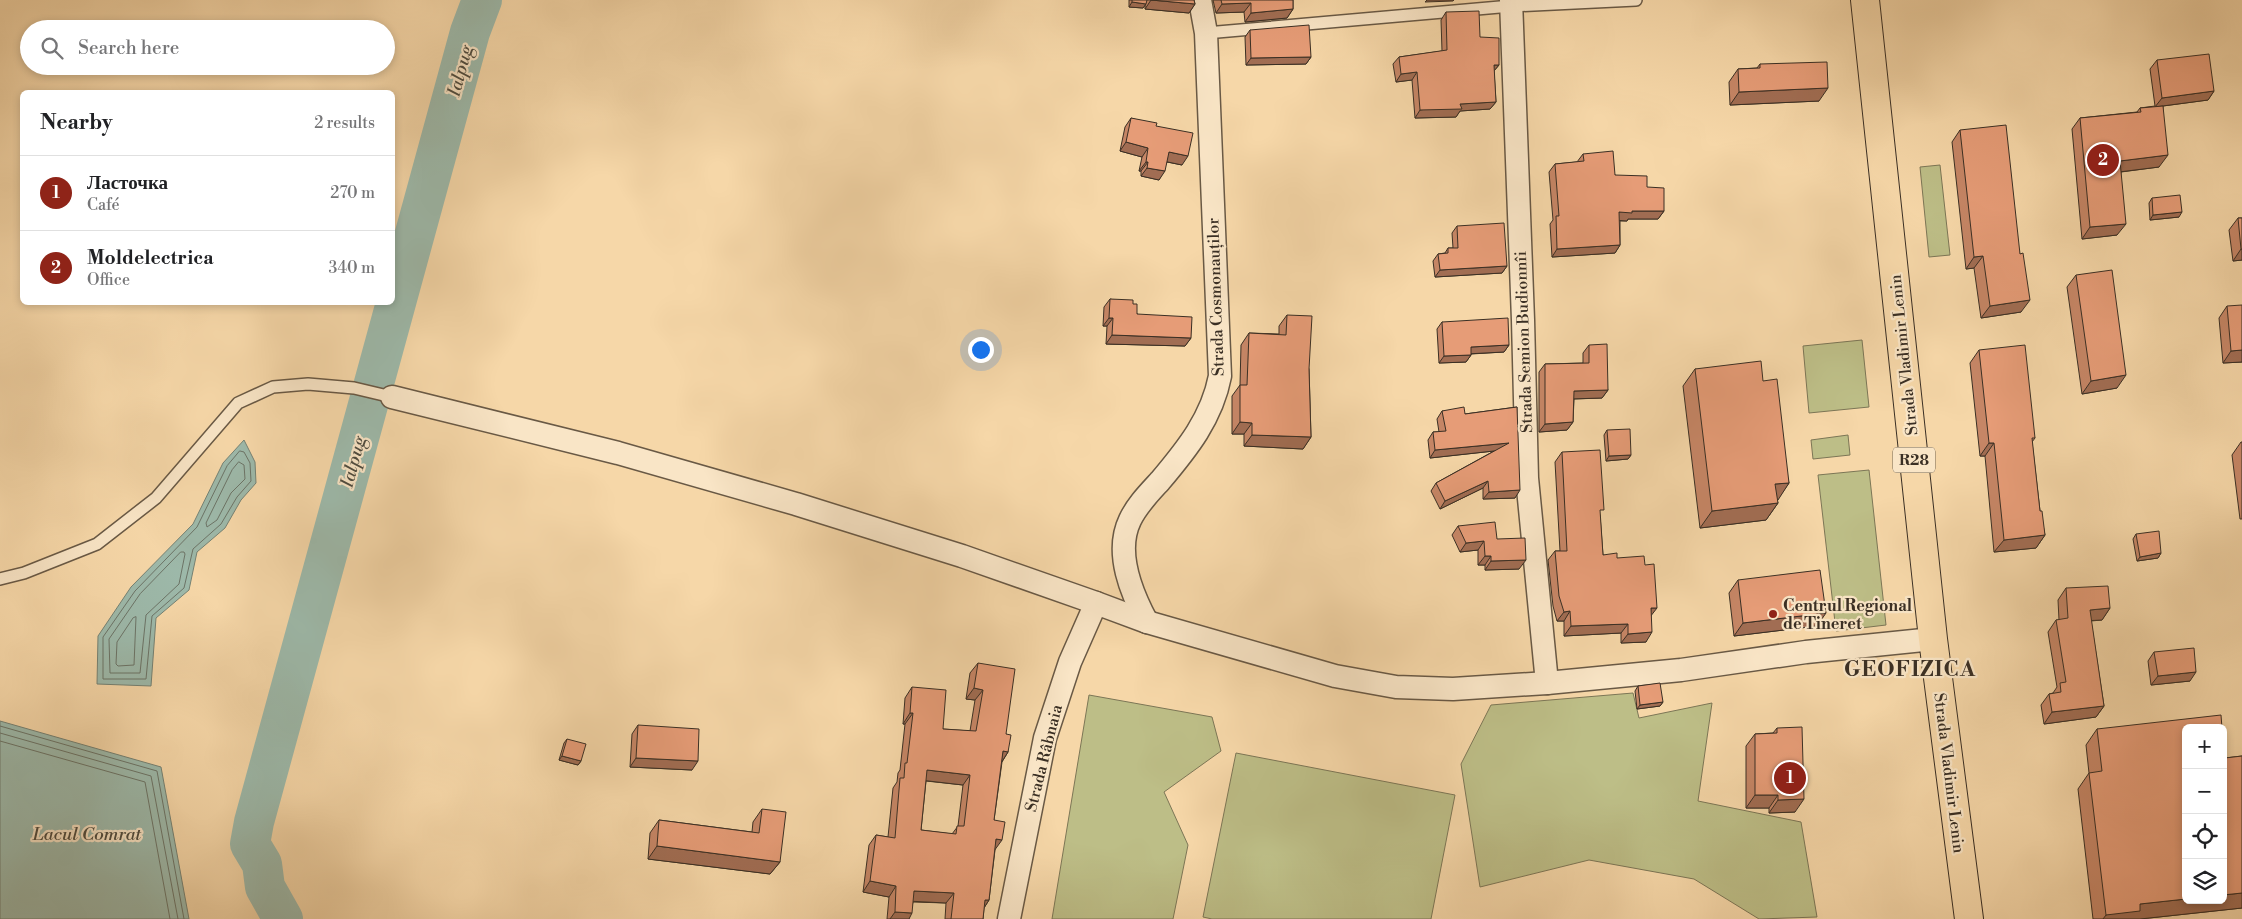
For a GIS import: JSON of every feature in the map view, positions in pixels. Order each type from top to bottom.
[{"type":"main road","name":"Strada Vladimir Lenin","points":[[1865,0],[1934,639],[1968,919]]},
{"type":"street","name":"Strada Cosmonauților","points":[[1147,622],[1134,597],[1126,565],[1124,548],[1129,521],[1139,505],[1182,456],[1197,434],[1214,401],[1220,376],[1206,33],[1200,0]]},
{"type":"street","name":"Strada Semion Budionnîi","points":[[1511,3],[1524,320],[1527,478],[1547,683]]},
{"type":"street","points":[[392,397],[618,453],[796,504],[962,556],[1147,622],[1335,676],[1396,687],[1452,689],[1547,683],[1681,670],[1806,652],[1934,639]]},
{"type":"street","name":"Strada Râbnaia","points":[[1009,919],[1045,738],[1070,662],[1096,603]]},
{"type":"lane","points":[[1206,33],[1511,3],[1636,0]]},
{"type":"lane","points":[[0,579],[24,573],[97,544],[156,498],[238,403],[273,387],[308,384],[354,388],[392,397]]},
{"type":"green space","points":[[1940,165],[1950,255],[1929,257],[1920,167]]},
{"type":"green space","points":[[1862,340],[1869,407],[1809,413],[1803,346]]},
{"type":"green space","points":[[1848,435],[1850,455],[1813,459],[1811,440]]},
{"type":"green space","points":[[1869,470],[1886,625],[1836,631],[1818,475]]},
{"type":"green space","points":[[1633,693],[1639,718],[1712,703],[1698,801],[1801,822],[1817,917],[1759,919],[1694,879],[1589,860],[1480,887],[1461,764],[1491,705]]},
{"type":"green space","points":[[1089,695],[1212,717],[1221,751],[1164,792],[1188,845],[1173,919],[1052,919]]},
{"type":"green space","points":[[1236,753],[1455,795],[1431,919],[1212,919],[1203,917]]},
{"type":"water","points":[[244,440],[255,462],[256,483],[241,500],[225,528],[197,552],[189,590],[156,618],[151,686],[97,684],[98,636],[131,587],[193,524],[223,463]]},
{"type":"water","name":"Lacul Comrat","points":[[0,721],[161,767],[189,919],[0,919]]},
{"type":"building","points":[[1132,0],[1147,0],[1146,4],[1132,2]]},
{"type":"building","points":[[1151,0],[1194,0],[1195,4]]},
{"type":"building","points":[[1221,0],[1293,0],[1293,9],[1251,13],[1251,3],[1222,4]]},
{"type":"building","points":[[1479,11],[1480,37],[1499,38],[1499,65],[1494,65],[1496,102],[1460,104],[1462,109],[1420,110],[1417,72],[1401,74],[1399,57],[1447,50],[1446,12]]},
{"type":"building","points":[[1309,25],[1311,57],[1251,58],[1250,30]]},
{"type":"building","points":[[2209,54],[2214,91],[2162,98],[2157,60]]},
{"type":"building","points":[[1827,62],[1828,88],[1739,92],[1738,69],[1760,68],[1760,64]]},
{"type":"building","points":[[2163,106],[2168,155],[2120,161],[2126,224],[2090,227],[2080,118],[2141,112],[2140,108]]},
{"type":"building","points":[[1131,118],[1157,123],[1156,126],[1193,133],[1188,156],[1169,152],[1165,171],[1147,168],[1148,148],[1126,142]]},
{"type":"building","points":[[2006,125],[2020,254],[2023,253],[2030,300],[1990,306],[1983,256],[1974,257],[1960,130]]},
{"type":"building","points":[[1613,151],[1615,175],[1647,176],[1647,187],[1664,188],[1664,211],[1619,212],[1620,245],[1557,249],[1556,216],[1559,216],[1555,164],[1584,161],[1583,154]]},
{"type":"building","points":[[2180,195],[2182,212],[2153,215],[2152,198]]},
{"type":"building","points":[[2238,218],[2242,218],[2242,249],[2241,249]]},
{"type":"building","points":[[1504,223],[1507,266],[1440,270],[1438,254],[1448,253],[1448,248],[1458,248],[1457,226]]},
{"type":"building","points":[[2112,270],[2126,375],[2091,381],[2076,275]]},
{"type":"building","points":[[1110,299],[1133,300],[1133,304],[1137,304],[1137,314],[1192,317],[1191,338],[1112,335],[1113,318],[1109,318]]},
{"type":"building","points":[[2242,305],[2242,350],[2231,351],[2227,306]]},
{"type":"building","points":[[1287,315],[1312,316],[1309,369],[1311,437],[1252,435],[1252,423],[1240,422],[1240,385],[1247,385],[1249,333],[1286,335]]},
{"type":"building","points":[[1508,318],[1509,345],[1471,347],[1471,355],[1444,356],[1442,322]]},
{"type":"building","points":[[1607,344],[1608,390],[1574,391],[1573,422],[1545,424],[1545,364],[1589,363],[1589,345]]},
{"type":"building","points":[[2025,345],[2035,438],[2032,438],[2040,511],[2042,511],[2045,535],[2004,540],[1994,443],[1989,443],[1979,350]]},
{"type":"building","points":[[1761,361],[1763,381],[1777,379],[1789,483],[1775,484],[1778,503],[1712,511],[1695,369]]},
{"type":"building","points":[[1464,407],[1465,414],[1517,407],[1520,490],[1489,492],[1488,481],[1445,501],[1436,483],[1509,443],[1435,450],[1433,432],[1446,431],[1442,411]]},
{"type":"building","points":[[1630,429],[1631,455],[1609,456],[1607,430]]},
{"type":"building","points":[[1600,450],[1604,510],[1600,510],[1603,555],[1617,553],[1617,558],[1644,556],[1645,565],[1654,564],[1657,608],[1651,608],[1652,632],[1628,634],[1628,624],[1571,626],[1570,611],[1564,612],[1559,596],[1555,551],[1567,551],[1562,452]]},
{"type":"building","points":[[1495,522],[1497,539],[1525,538],[1526,560],[1491,561],[1491,556],[1485,556],[1484,541],[1466,543],[1458,526]]},
{"type":"building","points":[[2159,531],[2161,553],[2140,557],[2136,534]]},
{"type":"building","points":[[1820,570],[1826,613],[1743,623],[1738,580]]},
{"type":"building","points":[[2108,586],[2110,608],[2090,610],[2104,706],[2052,712],[2049,694],[2061,692],[2060,683],[2066,682],[2056,620],[2068,618],[2066,588]]},
{"type":"building","points":[[2194,648],[2196,672],[2158,676],[2154,652]]},
{"type":"building","points":[[978,663],[1015,669],[1006,734],[1011,735],[1008,752],[1003,751],[994,820],[1005,822],[1002,840],[996,839],[989,900],[985,900],[983,919],[951,919],[954,893],[914,891],[912,913],[895,912],[896,886],[870,881],[876,835],[895,838],[900,778],[904,778],[905,763],[907,763],[913,713],[910,713],[912,687],[946,690],[943,729],[976,731],[983,690],[974,688]],"holes":[[[927,770],[970,775],[964,826],[957,826],[956,834],[921,830]]]},
{"type":"building","points":[[1660,683],[1663,702],[1640,705],[1638,686]]},
{"type":"building","points":[[2221,715],[2222,724],[2182,724],[2182,899],[2140,904],[2140,911],[2106,915],[2089,773],[2102,771],[2097,729]]},
{"type":"building","points":[[638,725],[699,729],[698,761],[636,758]]},
{"type":"building","points":[[1802,727],[1804,799],[1778,800],[1778,795],[1755,795],[1755,734],[1777,733],[1777,728]]},
{"type":"building","points":[[567,739],[586,744],[581,761],[562,756]]},
{"type":"building","points":[[2242,756],[2242,893],[2227,895],[2227,758]]},
{"type":"building","points":[[762,809],[786,812],[780,862],[657,846],[659,820],[759,833]]},
{"type":"waterway","name":"Ialpug","points":[[283,919],[265,887],[262,864],[250,844],[254,822],[470,32],[482,0]]},
{"type":"place","name":"Moldelectrica","points":[[2103,160]]},
{"type":"place","name":"Centrul Regional de Tineret","points":[[1773,614]]},
{"type":"place","name":"Ласточка","points":[[1790,778]]},
{"type":"district","name":"GEOFIZICA","points":[[1910,669]]}]
